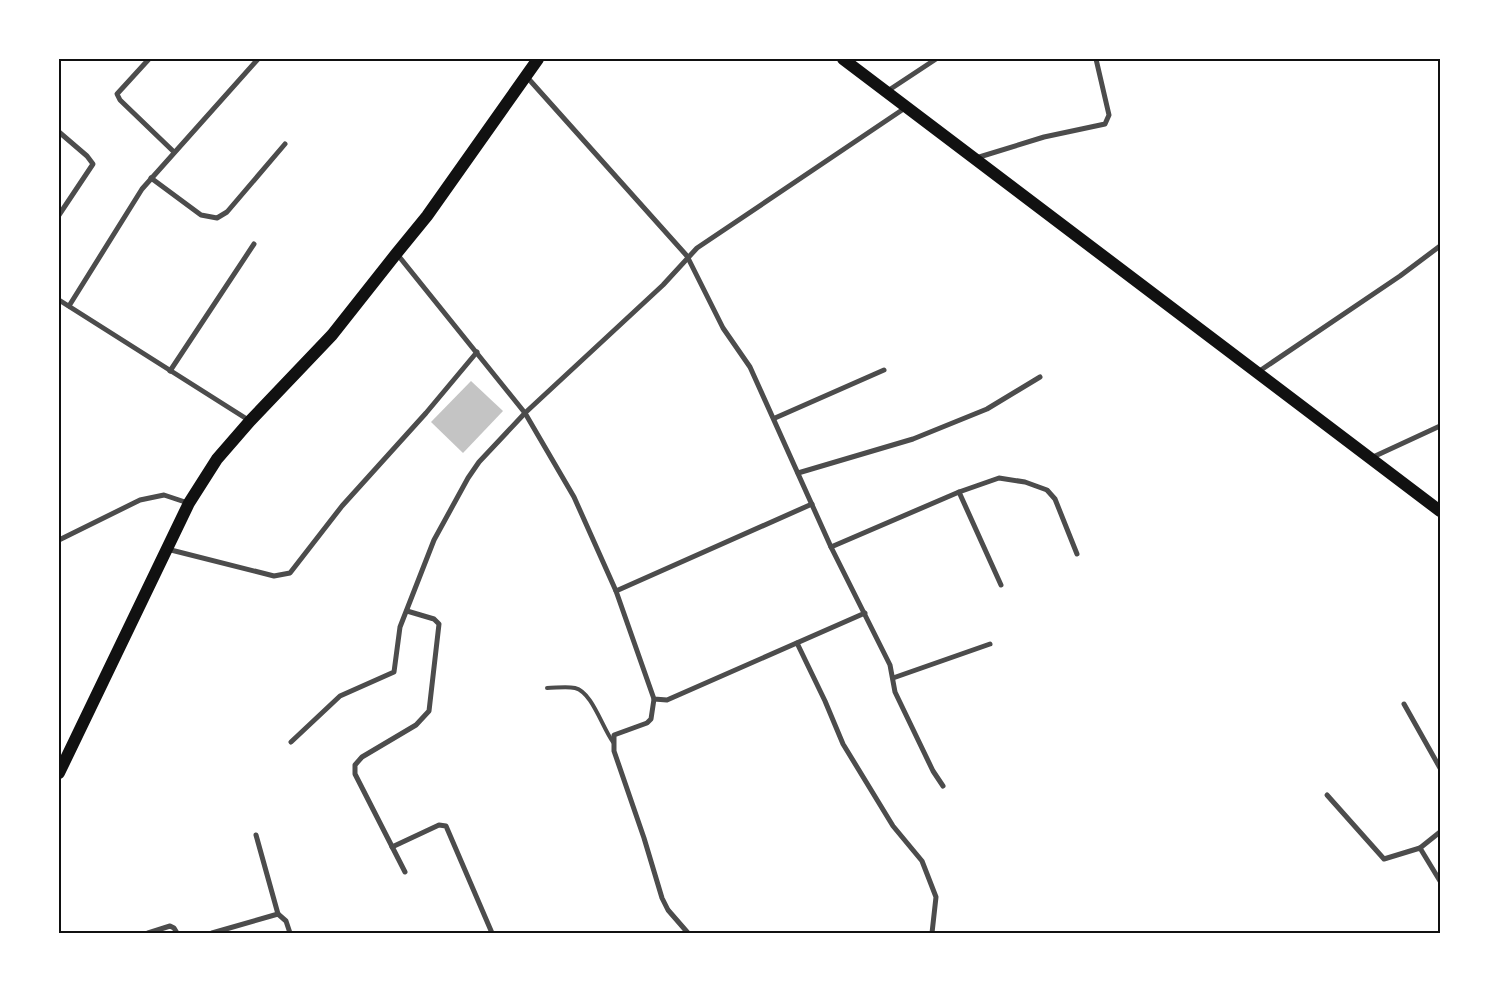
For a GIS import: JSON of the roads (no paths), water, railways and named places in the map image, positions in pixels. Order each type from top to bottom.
[{"type":"highway","points":[[59,772],[189,503],[218,460],[250,421],[332,335],[426,216],[538,59]]},
{"type":"highway","points":[[843,59],[1440,511]]},
{"type":"street","points":[[149,59],[117,94],[120,100],[174,152]]},
{"type":"street","points":[[68,306],[142,189],[258,59]]},
{"type":"street","points":[[886,92],[936,59]]},
{"type":"street","points":[[974,159],[1044,137],[1104,124],[1109,115],[1096,59]]},
{"type":"street","points":[[526,76],[687,256],[723,328],[746,359],[775,418],[831,547],[890,665],[894,678],[895,692],[933,771],[943,786]]},
{"type":"street","points":[[290,742],[340,696],[394,672],[400,627],[434,540],[468,478],[479,462],[525,414],[663,285],[687,256],[906,108]]},
{"type":"street","points":[[59,132],[88,156],[93,164],[59,215]]},
{"type":"street","points":[[152,178],[201,215],[216,218],[227,212],[285,144]]},
{"type":"street","points":[[170,371],[254,244]]},
{"type":"street","points":[[1258,372],[1400,276],[1440,246]]},
{"type":"street","points":[[396,254],[477,352],[525,414],[574,496],[616,591],[654,699],[651,719],[647,723],[617,734],[613,742],[614,751],[644,838],[662,898],[668,910],[688,933]]},
{"type":"street","points":[[59,300],[250,421]]},
{"type":"street","points":[[167,549],[274,576],[283,576],[290,573],[342,506],[477,352]]},
{"type":"street","points":[[775,418],[884,370]]},
{"type":"street","points":[[798,473],[913,439],[987,409],[1040,377]]},
{"type":"street","points":[[1370,458],[1440,426]]},
{"type":"street","points":[[831,547],[960,492],[999,478],[1025,482],[1047,490],[1055,499],[1077,554]]},
{"type":"street","points":[[960,492],[1001,585]]},
{"type":"street","points":[[59,540],[140,500],[164,495],[189,503]]},
{"type":"street","points":[[616,591],[812,504]]},
{"type":"street","points":[[405,872],[355,774],[354,765],[362,757],[416,725],[429,711],[439,624],[434,619],[407,611]]},
{"type":"street","points":[[654,699],[667,700],[865,613]]},
{"type":"street","points":[[797,643],[843,744],[893,826],[922,861],[936,896],[932,933]]},
{"type":"street","points":[[894,678],[990,644]]},
{"type":"street","points":[[1404,704],[1440,768]]},
{"type":"street","points":[[1327,796],[1384,858],[1420,848],[1440,832]]},
{"type":"street","points":[[392,847],[439,825],[446,826],[492,933]]},
{"type":"street","points":[[256,835],[278,914],[286,921],[290,933]]},
{"type":"street","points":[[1420,848],[1440,881]]},
{"type":"street","points":[[212,933],[278,914]]},
{"type":"street","points":[[148,933],[170,926],[177,933]]},
{"type":"lane","points":[[547,688],[573,687],[581,690],[588,697],[604,729],[613,742]]}]
